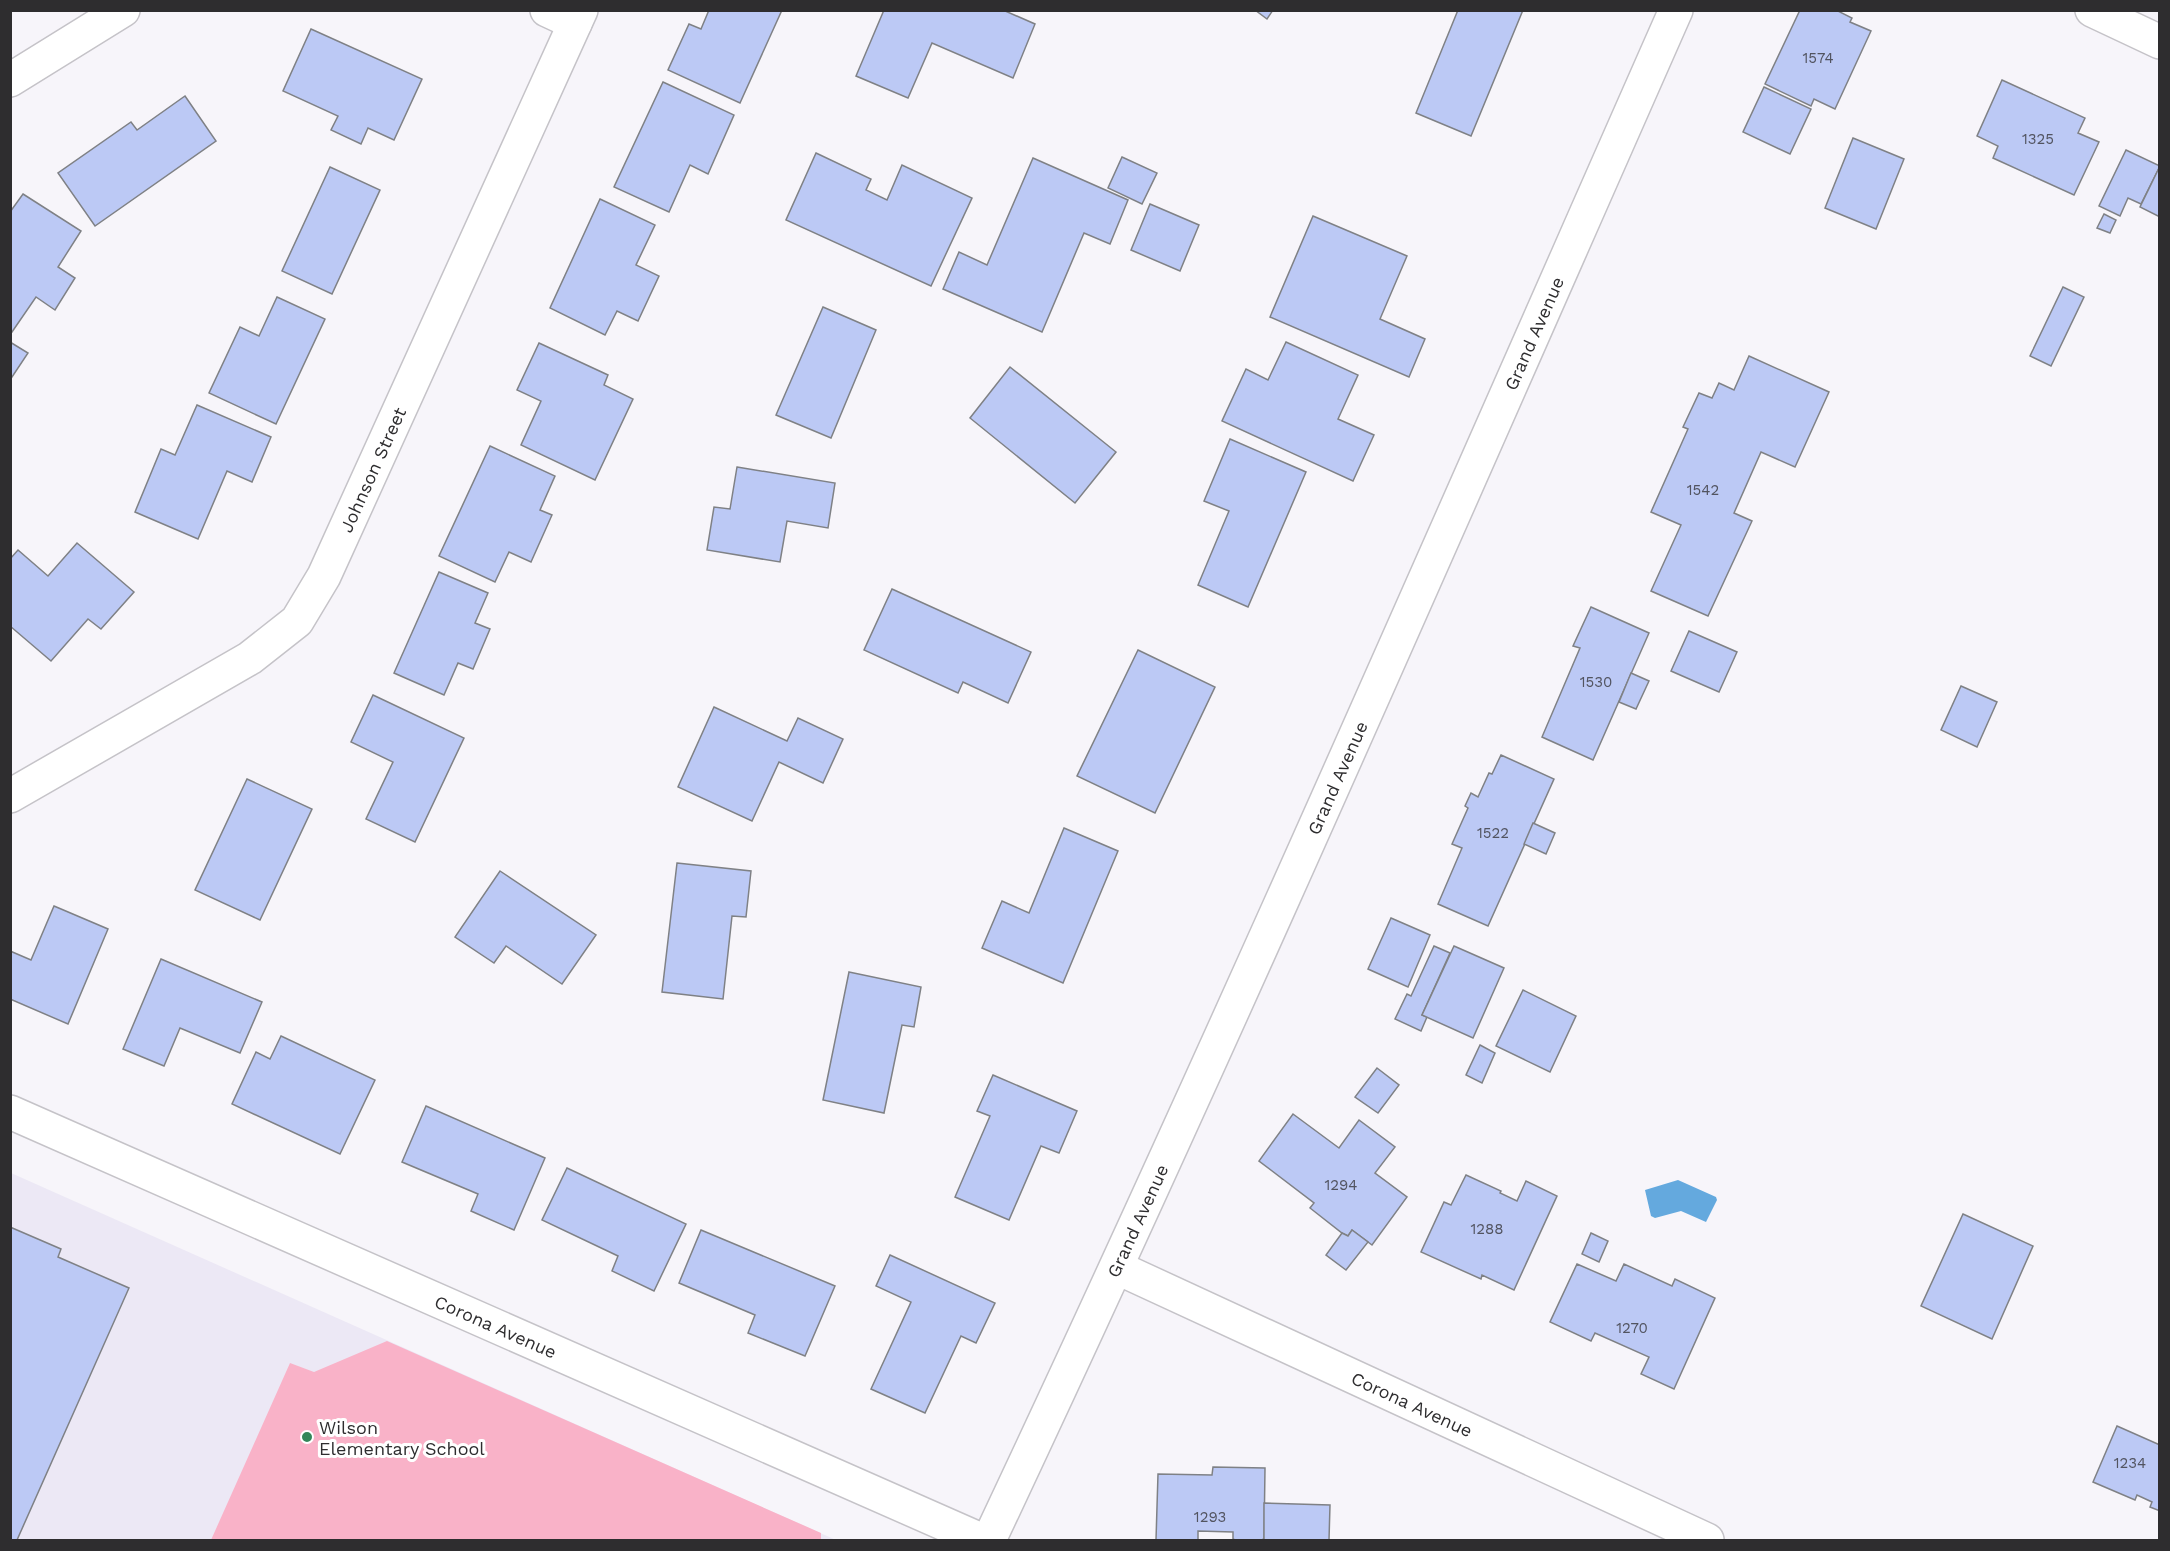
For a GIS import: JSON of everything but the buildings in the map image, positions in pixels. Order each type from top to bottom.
[{"type":"street","points":[[10,80],[123,10]]},
{"type":"street","name":"Grand Avenue","points":[[989,1540],[1118,1268],[1676,10]]},
{"type":"street","points":[[2092,10],[2160,42]]},
{"type":"street","name":"Johnson Street","points":[[10,796],[250,658],[297,621],[324,576],[568,15]]},
{"type":"street","name":"Corona Avenue","points":[[10,1112],[981,1540]]},
{"type":"street","name":"Corona Avenue","points":[[1118,1268],[1707,1540]]},
{"type":"shaded area","name":"Wilson Elementary School","points":[[11,1173],[836,1540],[11,1540]]},
{"type":"shaded area","points":[[387,1341],[821,1533],[821,1540],[211,1540],[290,1363],[314,1372]]},
{"type":"water","points":[[1678,1180],[1716,1197],[1717,1200],[1706,1222],[1681,1211],[1655,1218],[1651,1216],[1645,1190]]},
{"type":"place","name":"Wilson Elementary School","points":[[307,1437]]}]
